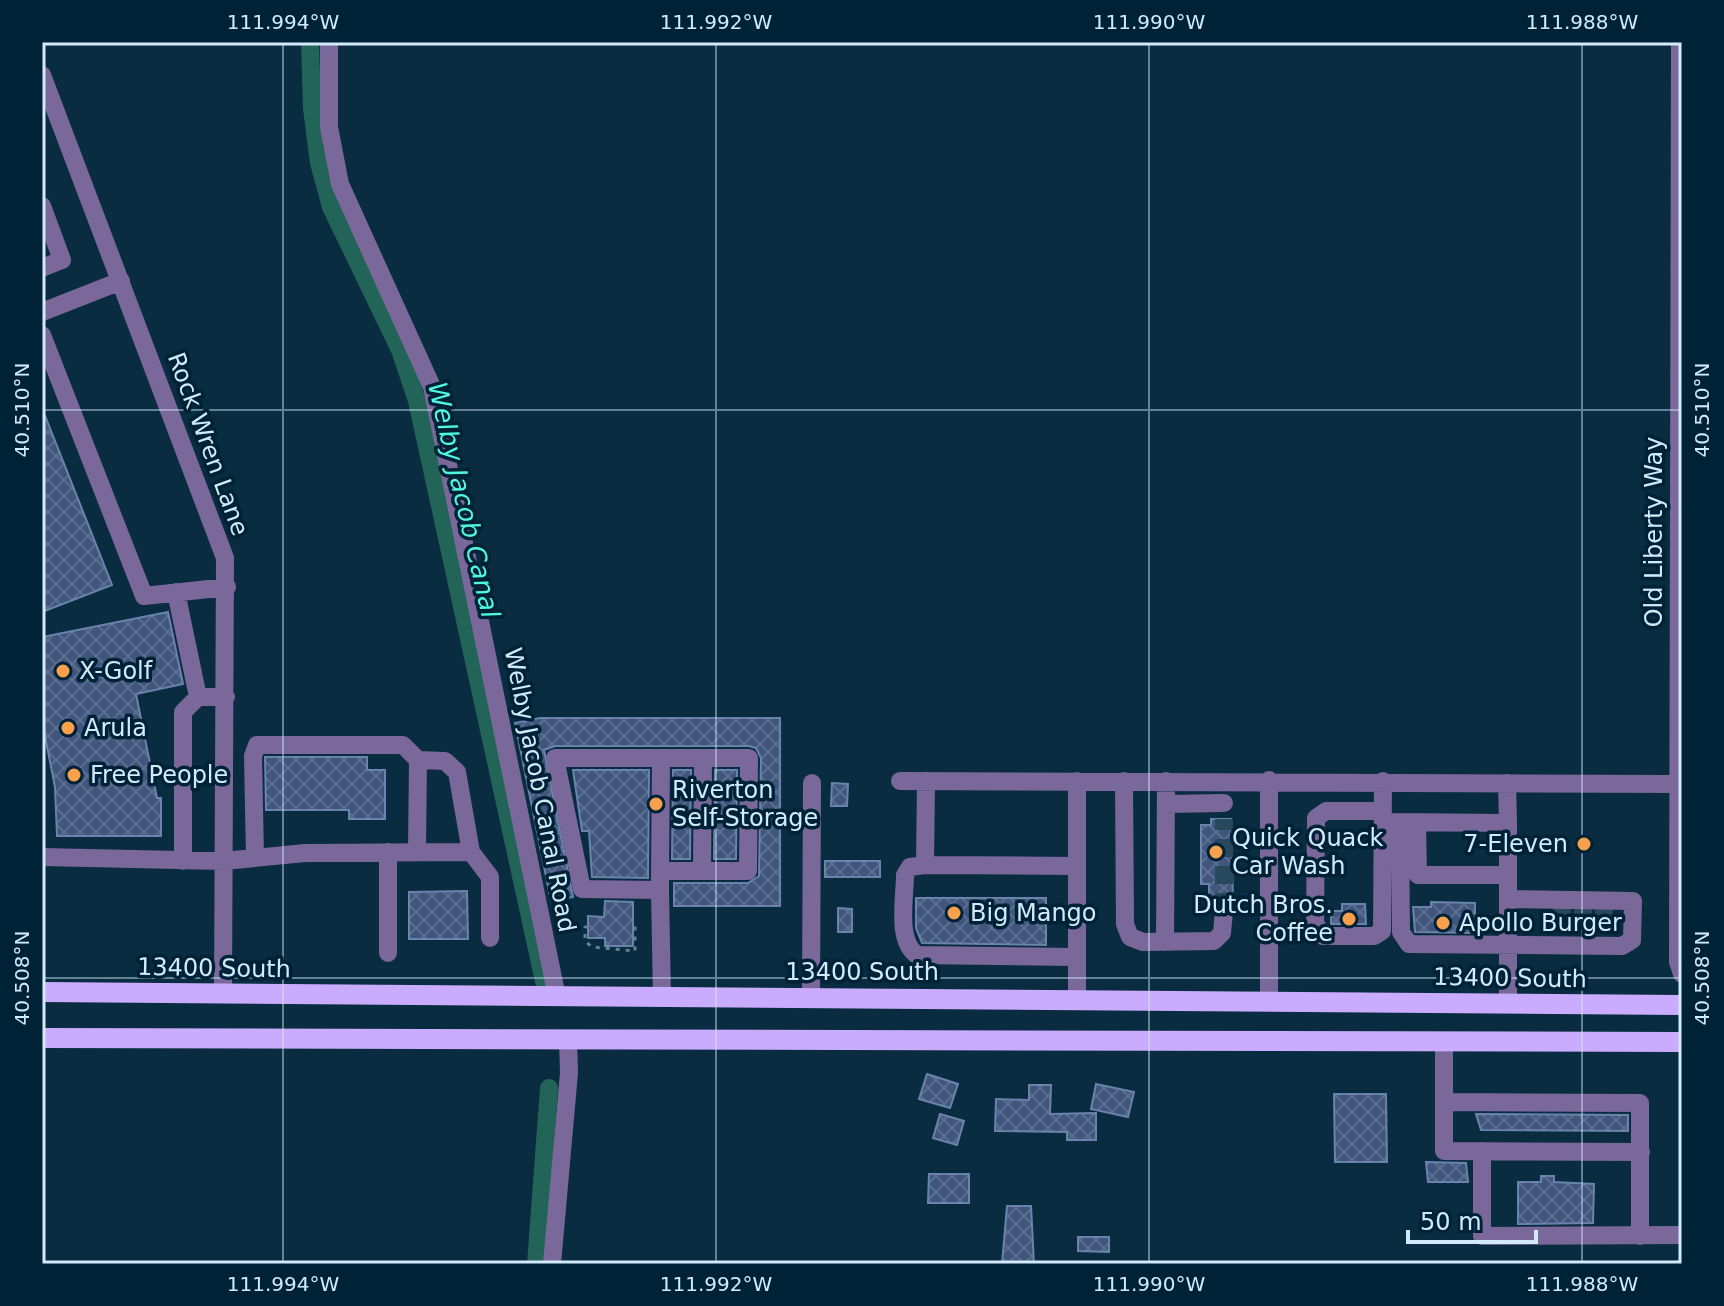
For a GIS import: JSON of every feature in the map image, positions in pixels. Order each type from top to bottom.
[{"type":"main road","name":"13400 South","points":[[42,992],[1682,1005]]},
{"type":"main road","points":[[42,1038],[1682,1042]]},
{"type":"street","name":"Welby Jacob Canal Road","points":[[329,42],[329,127],[340,184],[432,387],[557,997]]},
{"type":"street","name":"Old Liberty Way","points":[[1680,42],[1678,962],[1682,974]]},
{"type":"street","name":"Rock Wren Lane","points":[[42,75],[219,536],[227,587],[223,994]]},
{"type":"street","points":[[42,206],[62,260],[42,268]]},
{"type":"street","points":[[42,312],[121,281]]},
{"type":"street","points":[[42,335],[144,596],[227,587]]},
{"type":"street","points":[[176,592],[198,697]]},
{"type":"street","points":[[183,861],[183,712],[198,697],[226,697]]},
{"type":"street","points":[[255,858],[253,756],[257,745],[403,745],[418,760],[445,761],[457,772],[471,852],[490,877],[490,938]]},
{"type":"street","points":[[555,758],[661,758],[749,758],[748,871],[702,871],[660,880],[582,889],[555,758]]},
{"type":"street","points":[[661,758],[662,998]]},
{"type":"street","points":[[702,871],[703,758]]},
{"type":"street","points":[[417,852],[418,760]]},
{"type":"street","points":[[1166,804],[1224,811],[1224,780]]},
{"type":"street","points":[[900,781],[1269,780],[1678,784]]},
{"type":"street","points":[[1269,780],[1269,1002]]},
{"type":"street","points":[[925,865],[926,781]]},
{"type":"street","points":[[1077,781],[1077,1000]]},
{"type":"street","points":[[1124,781],[1126,931],[1136,941],[1214,941],[1222,933],[1224,911]]},
{"type":"street","points":[[1165,942],[1166,781]]},
{"type":"street","points":[[1383,781],[1418,875],[1507,875]]},
{"type":"street","points":[[811,998],[812,783]]},
{"type":"street","points":[[1507,783],[1508,1004]]},
{"type":"street","points":[[1396,819],[1381,900],[1384,926],[1379,935],[1328,936],[1315,928],[1316,818],[1326,811],[1396,819],[1508,823]]},
{"type":"street","points":[[1396,819],[1401,932],[1405,941],[1414,945],[1508,946],[1562,937],[1582,938],[1604,921],[1583,904],[1508,899]]},
{"type":"street","points":[[388,852],[388,953]]},
{"type":"street","points":[[42,857],[224,861],[305,853],[471,852]]},
{"type":"street","points":[[1077,866],[925,865],[910,867],[905,875],[905,937],[911,951],[917,955],[1077,957]]},
{"type":"street","points":[[552,1264],[569,1073],[568,1039]]},
{"type":"street","points":[[1444,1041],[1444,1151],[1641,1152]]},
{"type":"street","points":[[1444,1102],[1640,1103],[1640,1236]]},
{"type":"street","points":[[1482,1151],[1482,1236],[1682,1235]]},
{"type":"path","points":[[588,927],[584,936],[592,947],[635,951],[635,924]]},
{"type":"building","points":[[42,408],[112,585],[42,612]]},
{"type":"building","points":[[168,612],[183,684],[136,694],[157,798],[161,798],[161,836],[57,836],[55,787],[42,721],[42,637]]},
{"type":"building","points":[[540,718],[780,718],[780,906],[674,906],[674,883],[748,883],[759,876],[761,758],[756,748],[749,746],[555,746],[544,750],[573,897],[551,901],[515,723]]},
{"type":"building","points":[[265,757],[367,757],[367,770],[385,770],[385,819],[349,819],[349,810],[266,810]]},
{"type":"building","points":[[573,770],[649,770],[648,878],[592,877],[589,831],[582,831]]},
{"type":"building","points":[[673,770],[691,770],[690,859],[672,859]]},
{"type":"building","points":[[715,770],[737,770],[736,859],[714,859]]},
{"type":"building","points":[[832,783],[848,784],[847,806],[831,806]]},
{"type":"building","name":"Quick Quack Car Wash","points":[[1211,819],[1231,819],[1233,903],[1220,900],[1209,911],[1209,884],[1201,884],[1201,825],[1211,825]]},
{"type":"building","points":[[825,861],[880,861],[880,877],[825,877]]},
{"type":"building","points":[[467,891],[468,939],[409,939],[409,892]]},
{"type":"building","points":[[916,898],[1046,898],[1046,945],[922,943],[916,928]]},
{"type":"building","points":[[605,901],[633,902],[633,946],[605,946],[605,938],[588,938],[588,916],[604,917]]},
{"type":"building","name":"Apollo Burger","points":[[1431,902],[1475,903],[1475,933],[1415,932],[1413,907],[1431,907]]},
{"type":"building","name":"Dutch Bros. Coffee","points":[[1342,904],[1365,904],[1366,924],[1331,924],[1331,911],[1342,911]]},
{"type":"building","points":[[838,908],[852,909],[852,932],[838,932]]},
{"type":"building","points":[[927,1074],[958,1084],[950,1108],[919,1099]]},
{"type":"building","points":[[1096,1084],[1134,1092],[1128,1117],[1091,1109]]},
{"type":"building","points":[[1029,1085],[1051,1085],[1050,1114],[1096,1113],[1096,1140],[1067,1140],[1067,1132],[995,1131],[996,1099],[1029,1100]]},
{"type":"building","points":[[1334,1094],[1386,1094],[1387,1162],[1335,1162]]},
{"type":"building","points":[[940,1114],[964,1121],[957,1145],[933,1138]]},
{"type":"building","points":[[1476,1114],[1628,1115],[1628,1131],[1481,1130]]},
{"type":"building","points":[[1426,1162],[1466,1163],[1468,1182],[1428,1182]]},
{"type":"building","points":[[929,1174],[969,1174],[969,1203],[928,1203]]},
{"type":"building","points":[[1541,1176],[1554,1176],[1554,1182],[1594,1184],[1593,1223],[1518,1224],[1518,1182],[1541,1182]]},
{"type":"building","points":[[1007,1206],[1031,1206],[1034,1264],[1002,1264]]},
{"type":"building","points":[[1078,1237],[1109,1237],[1109,1252],[1078,1251]]},
{"type":"waterway","name":"Welby Jacob Canal","points":[[310,42],[312,108],[319,163],[331,207],[400,350],[417,401],[544,981]]},
{"type":"waterway","name":"Welby Jacob Canal","points":[[536,1264],[549,1088]]},
{"type":"waterway","points":[[1663,1264],[1682,1263]]},
{"type":"tunnel","points":[[1224,819],[1224,911]]},
{"type":"tunnel","points":[[1562,908],[1562,928]]},
{"type":"tunnel","points":[[1583,908],[1583,929]]},
{"type":"tunnel","points":[[1604,909],[1604,927]]},
{"type":"place","name":"X-Golf","points":[[63,671]]},
{"type":"place","name":"Arula","points":[[68,728]]},
{"type":"place","name":"Free People","points":[[74,775]]},
{"type":"place","name":"Riverton Self-Storage","points":[[656,804]]},
{"type":"place","name":"7-Eleven","points":[[1584,844]]},
{"type":"place","name":"Quick Quack Car Wash","points":[[1216,852]]},
{"type":"place","name":"Big Mango","points":[[954,913]]},
{"type":"place","name":"Dutch Bros. Coffee","points":[[1349,919]]},
{"type":"place","name":"Apollo Burger","points":[[1443,923]]}]
